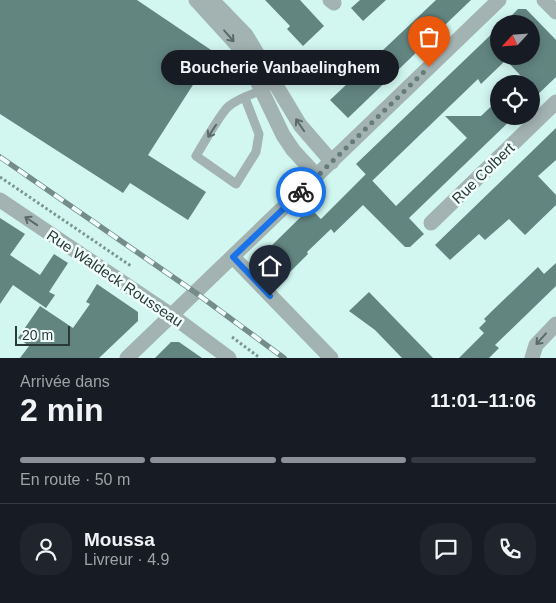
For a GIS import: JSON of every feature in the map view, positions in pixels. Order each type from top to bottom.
[{"type":"street","points":[[196,0],[237,45],[288,143],[317,176]]},
{"type":"street","points":[[212,0],[246,35],[306,133],[332,162]]},
{"type":"street","points":[[127,358],[499,0]]},
{"type":"street","points":[[544,0],[556,12]]},
{"type":"street","name":"Rue Colbert","points":[[431,223],[556,102]]},
{"type":"street","name":"Rue Waldeck Rousseau","points":[[0,200],[172,315],[229,358]]},
{"type":"street","points":[[233,257],[331,358]]},
{"type":"street","points":[[532,358],[536,345],[556,324]]},
{"type":"lane","points":[[245,98],[259,134],[256,152],[236,184],[196,156],[228,106],[261,90],[277,86]]},
{"type":"building","points":[[0,0],[137,0],[214,52],[148,155],[206,192],[188,220],[130,183],[123,193],[0,114]]},
{"type":"building","points":[[265,0],[300,0],[324,26],[303,46],[287,29],[290,26]]},
{"type":"building","points":[[360,0],[386,0],[363,21],[351,8]]},
{"type":"building","points":[[436,0],[471,0],[348,118],[330,100]]},
{"type":"building","points":[[518,9],[526,9],[532,15],[512,15]]},
{"type":"building","points":[[540,23],[556,40],[556,77],[540,92],[540,75],[520,75],[511,65],[540,65]]},
{"type":"building","points":[[490,36],[490,65],[501,65],[481,84],[478,79],[372,181],[356,164]]},
{"type":"building","points":[[490,108],[490,125],[506,125],[409,218],[424,234],[410,247],[405,247],[363,205],[334,233],[331,229],[290,272],[263,254],[310,208],[321,219],[366,174],[396,206],[467,138],[445,116],[481,116]]},
{"type":"building","points":[[556,128],[556,160],[538,176],[556,195],[556,205],[525,235],[509,219],[485,240],[479,234],[450,260],[435,245]]},
{"type":"building","points":[[0,218],[25,234],[10,255],[40,275],[54,254],[68,263],[49,292],[55,295],[46,308],[13,285],[0,304]]},
{"type":"building","points":[[556,263],[556,286],[495,345],[499,348],[489,358],[459,358],[484,333],[479,328],[492,311],[538,267],[544,274]]},
{"type":"building","points":[[97,284],[138,312],[138,321],[99,358],[20,358],[29,346],[18,338],[40,306],[73,328],[90,304],[86,302]]},
{"type":"building","points":[[369,292],[433,358],[402,358],[375,330],[349,311]]},
{"type":"building","points":[[171,342],[179,342],[202,358],[155,358]]},
{"type":"railway","points":[[0,157],[196,293],[284,358]]},
{"type":"way so far","points":[[301,192],[429,67]]},
{"type":"place","name":"Boucherie Vanbaelinghem","points":[[429,67]]},
{"type":"route","points":[[270,296],[233,257],[301,192]]}]
